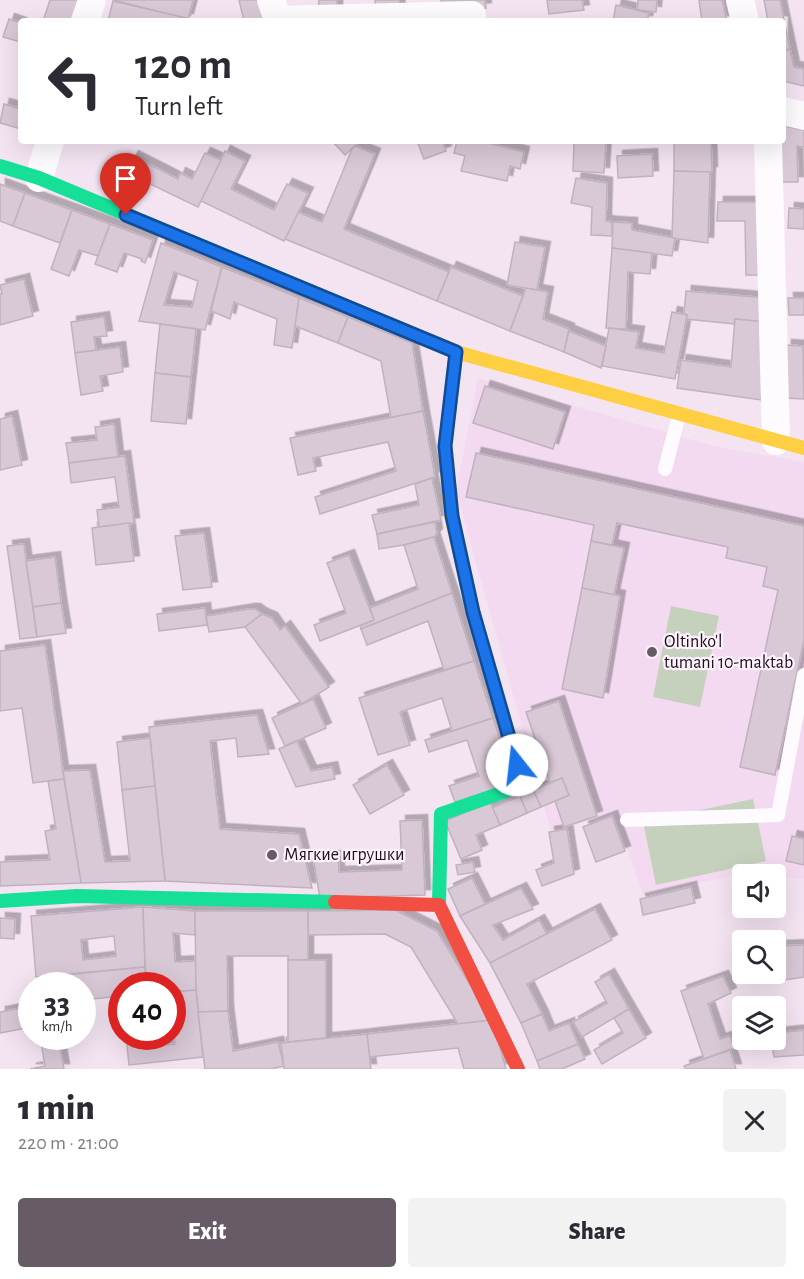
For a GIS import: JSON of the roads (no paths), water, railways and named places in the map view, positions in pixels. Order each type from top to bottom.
[{"type":"street","points":[[87,18],[92,0]]},
{"type":"street","points":[[271,0],[277,18]]},
{"type":"street","points":[[740,0],[744,18]]},
{"type":"street","points":[[356,18],[472,15]]},
{"type":"street","points":[[786,112],[804,116]]},
{"type":"street","points":[[39,178],[49,144]]},
{"type":"street","points":[[768,144],[776,441]]},
{"type":"street","points":[[0,166],[39,178],[456,352],[679,416],[804,448]]},
{"type":"street","points":[[456,352],[445,446],[452,516],[473,612],[520,782],[504,792],[441,814],[440,905],[518,1069]]},
{"type":"street","points":[[0,901],[77,896],[440,905]]},
{"type":"lane","points":[[665,469],[679,416]]},
{"type":"lane","points":[[627,820],[778,815],[804,675]]},
{"type":"place","name":"Oltinko'l tumani 10-maktab","points":[[652,652]]},
{"type":"place","name":"Мягкие игрушки","points":[[272,855]]}]
